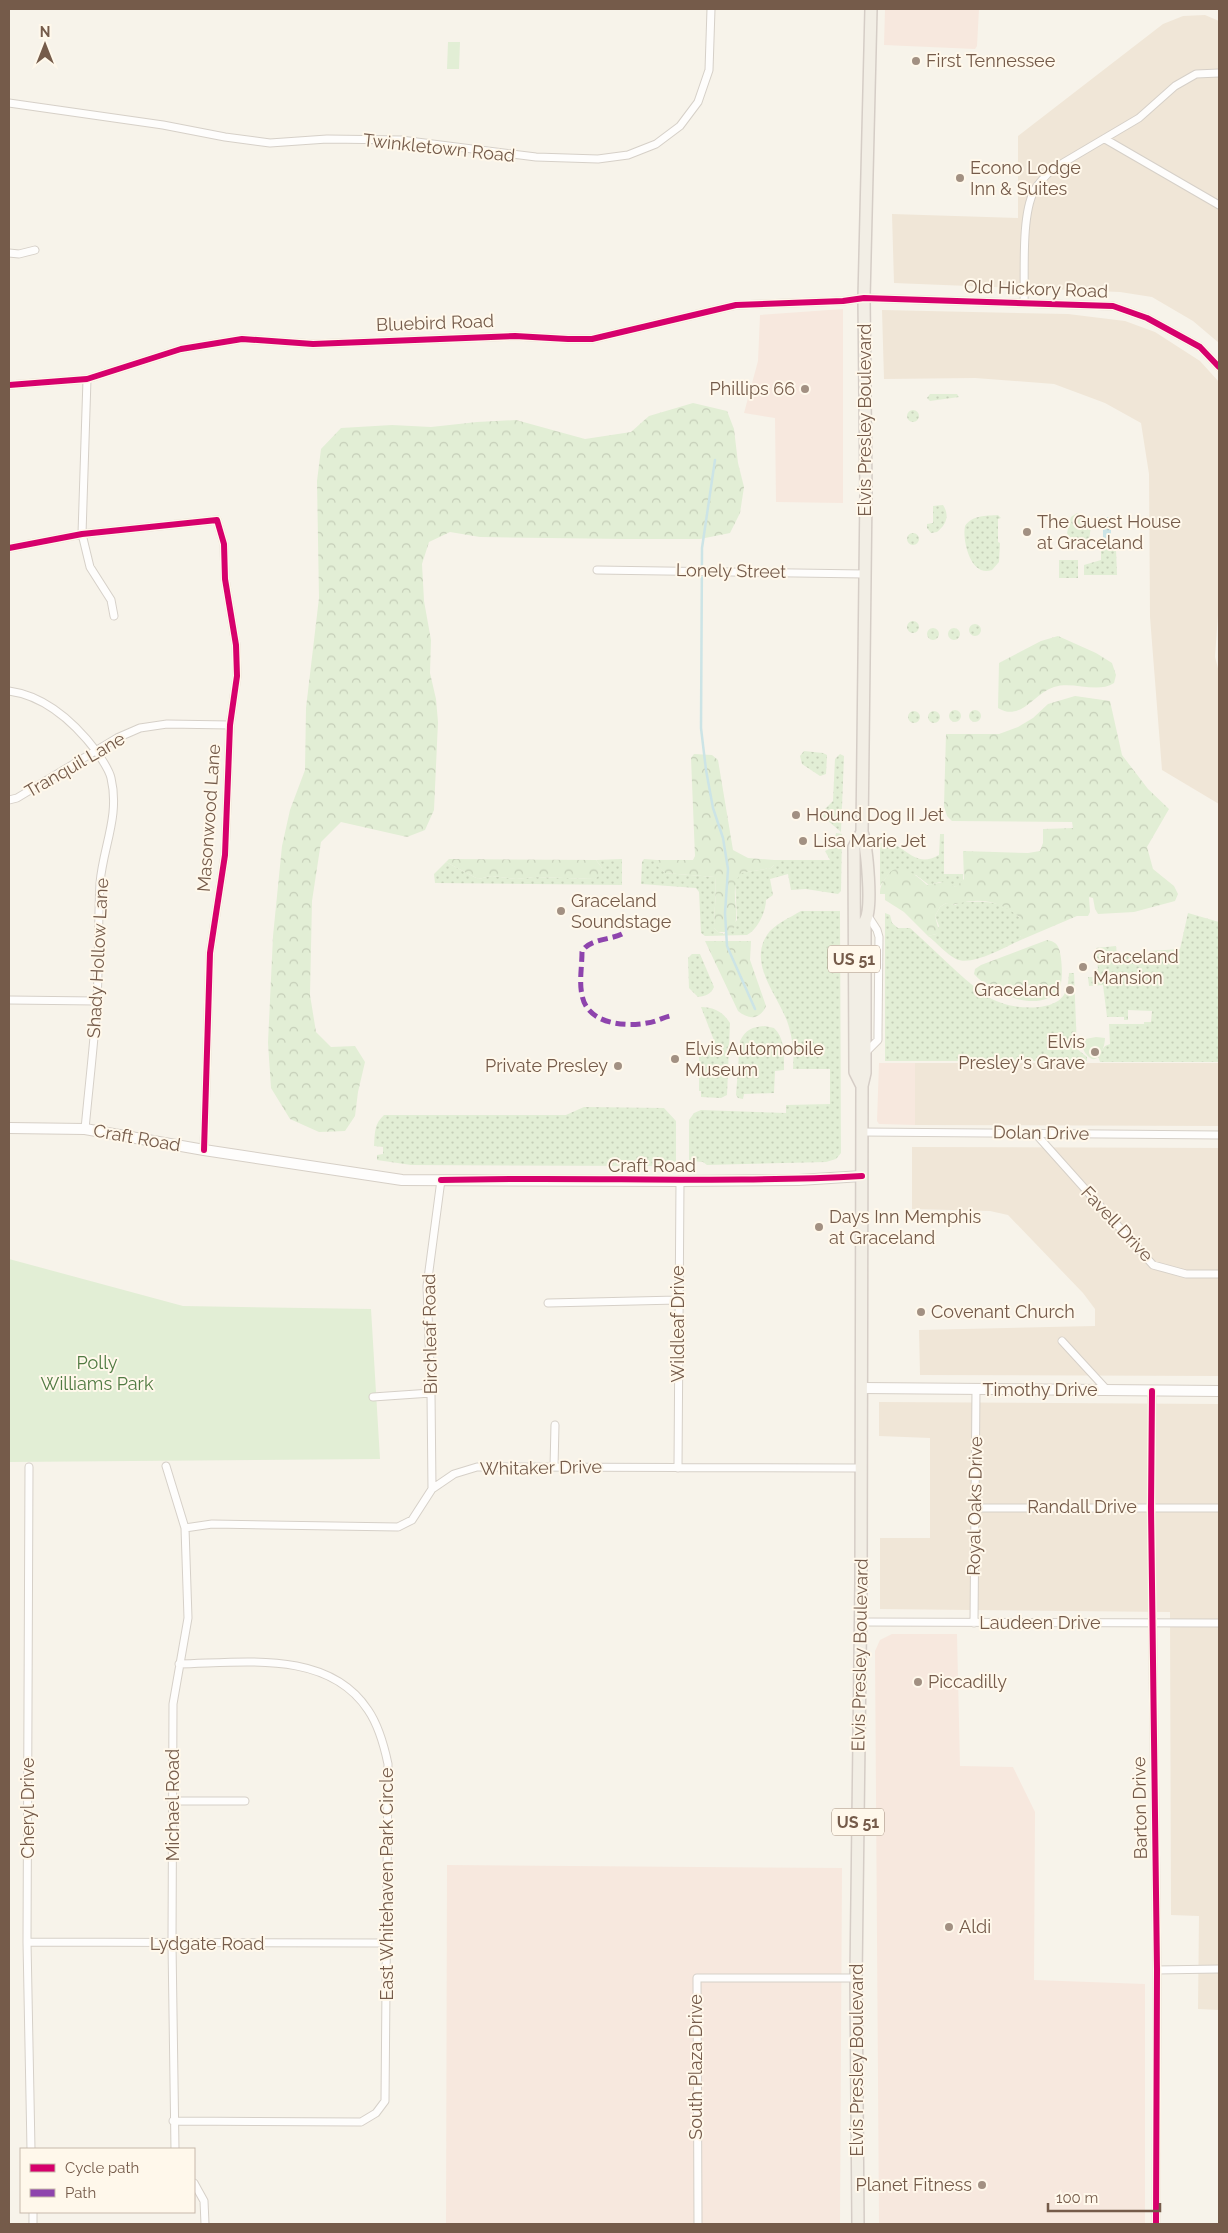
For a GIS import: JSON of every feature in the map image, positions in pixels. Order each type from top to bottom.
[{"type":"main road","name":"Elvis Presley Boulevard","points":[[858,2224],[856,1978],[862,1388],[862,1086],[865,1073],[866,921],[868,916],[867,848],[862,832],[866,396],[864,298],[870,9]]},
{"type":"main road","name":"Elvis Presley Boulevard","points":[[862,832],[854,847],[854,1072],[862,1086]]},
{"type":"street","name":"Twinkletown Road","points":[[9,103],[270,143],[327,139],[401,140],[536,157],[598,159],[628,155],[656,144],[680,126],[698,102],[709,70],[711,9]]},
{"type":"street","points":[[1024,302],[1027,217],[1034,191],[1051,170],[1140,118],[1175,86],[1196,74],[1219,73]]},
{"type":"street","points":[[1105,139],[1219,204]]},
{"type":"street","points":[[9,253],[19,254],[35,250]]},
{"type":"street","name":"Old Hickory Road","points":[[864,298],[1113,306],[1147,318],[1200,347],[1219,367]]},
{"type":"street","name":"Bluebird Road","points":[[9,386],[87,379],[181,349],[242,339],[313,344],[515,336],[568,340],[592,339],[736,305],[844,301],[864,298]]},
{"type":"street","points":[[87,379],[82,534],[90,567],[111,600],[114,616]]},
{"type":"street","name":"Masonwood Lane","points":[[82,534],[217,520],[224,544],[225,579],[236,645],[237,676],[230,724],[225,855],[210,953],[204,1150]]},
{"type":"street","points":[[9,548],[82,534]]},
{"type":"street","name":"Lonely Street","points":[[598,570],[864,574]]},
{"type":"street","name":"Shady Hollow Lane","points":[[9,691],[34,699],[69,719],[95,750],[111,776],[115,800],[113,823],[100,881],[96,1002],[86,1129]]},
{"type":"street","name":"Tranquil Lane","points":[[9,800],[17,798],[95,750],[140,728],[167,724],[230,724]]},
{"type":"street","points":[[9,1000],[96,1002]]},
{"type":"street","name":"Craft Road","points":[[9,1128],[86,1129],[204,1150],[402,1180],[799,1180],[862,1176]]},
{"type":"street","name":"Dolan Drive","points":[[862,1132],[1219,1135]]},
{"type":"street","name":"Favell Drive","points":[[1035,1133],[1153,1265],[1186,1274],[1219,1274]]},
{"type":"street","name":"Birchleaf Road","points":[[432,1489],[427,1286],[441,1180]]},
{"type":"street","name":"Wildleaf Drive","points":[[678,1468],[680,1181]]},
{"type":"street","points":[[548,1303],[678,1300]]},
{"type":"street","points":[[1062,1341],[1107,1390]]},
{"type":"street","name":"Timothy Drive","points":[[862,1388],[1219,1391]]},
{"type":"street","name":"Royal Oaks Drive","points":[[974,1623],[976,1389]]},
{"type":"street","name":"Barton Drive","points":[[1152,1391],[1152,1623],[1157,1970],[1156,2224]]},
{"type":"street","points":[[373,1398],[431,1393]]},
{"type":"street","points":[[554,1467],[555,1425]]},
{"type":"street","name":"Michael Road","points":[[166,1466],[185,1528],[188,1618],[173,1704],[172,1944],[173,2121],[175,2148]]},
{"type":"street","name":"Cheryl Drive","points":[[29,1467],[27,1942],[31,2148]]},
{"type":"street","name":"Whitaker Drive","points":[[185,1528],[212,1524],[398,1527],[412,1520],[432,1489],[454,1474],[477,1467],[861,1468]]},
{"type":"street","name":"Randall Drive","points":[[975,1508],[1219,1508]]},
{"type":"street","name":"Laudeen Drive","points":[[860,1622],[1219,1623]]},
{"type":"street","name":"East Whitehaven Park Circle","points":[[173,2121],[361,2122],[376,2113],[385,2101],[388,1943],[388,1764],[382,1738],[368,1709],[345,1685],[312,1668],[278,1663],[180,1664]]},
{"type":"street","points":[[172,1801],[245,1801]]},
{"type":"street","name":"Lydgate Road","points":[[27,1942],[172,1944],[388,1943]]},
{"type":"street","points":[[1157,1970],[1219,1969]]},
{"type":"street","name":"South Plaza Drive","points":[[698,2224],[697,1978],[856,1978]]},
{"type":"street","points":[[195,2185],[204,2201],[205,2224]]},
{"type":"shaded area","points":[[885,9],[979,9],[977,46],[975,49],[884,45]]},
{"type":"shaded area","points":[[1205,15],[1219,21],[1219,343],[1193,321],[1152,297],[1120,292],[894,283],[892,214],[1018,218],[1018,136],[1163,24],[1183,16]]},
{"type":"shaded area","points":[[843,309],[843,503],[776,502],[775,418],[744,413],[758,361],[760,315]]},
{"type":"shaded area","points":[[882,310],[1068,314],[1125,321],[1155,332],[1200,361],[1219,382],[1219,601],[1215,657],[1219,672],[1219,804],[1162,770],[1150,617],[1149,474],[1141,423],[1105,403],[1054,384],[975,378],[884,379]]},
{"type":"shaded area","points":[[879,1063],[915,1063],[915,1125],[879,1124],[877,1121]]},
{"type":"shaded area","points":[[915,1063],[1219,1063],[1219,1126],[915,1125]]},
{"type":"shaded area","points":[[912,1147],[1219,1148],[1219,1376],[920,1375],[919,1330],[1095,1326],[1095,1309],[1083,1293],[1008,1215],[990,1211],[912,1209]]},
{"type":"shaded area","points":[[879,1402],[1219,1404],[1219,2010],[1198,2009],[1199,1916],[1171,1915],[1170,1612],[880,1609],[880,1538],[930,1538],[930,1438],[879,1436]]},
{"type":"shaded area","points":[[892,1634],[957,1634],[960,1766],[1013,1767],[1035,1812],[1034,1980],[1145,1984],[1145,2224],[879,2224],[875,1651],[880,1640]]},
{"type":"shaded area","points":[[447,1865],[842,1868],[840,2224],[446,2224]]},
{"type":"green space","points":[[448,42],[460,42],[459,69],[447,69]]},
{"type":"green space","points":[[930,394],[957,394],[959,397],[930,401],[927,398]]},
{"type":"green space","points":[[693,403],[727,411],[734,429],[738,463],[744,487],[740,513],[730,533],[700,539],[626,539],[480,537],[450,532],[429,542],[422,564],[424,601],[431,640],[430,673],[436,699],[438,722],[434,810],[425,830],[407,837],[341,822],[321,842],[312,901],[310,995],[316,1032],[331,1047],[355,1046],[365,1062],[355,1116],[345,1131],[319,1132],[290,1119],[271,1088],[268,1043],[273,936],[282,846],[290,810],[305,770],[306,708],[319,598],[317,481],[321,449],[341,428],[392,425],[431,427],[516,420],[585,439],[631,432],[649,416]]},
{"type":"green space","points":[[911,410],[915,410],[919,416],[915,422],[911,422],[907,418],[907,414]]},
{"type":"green space","points":[[943,505],[947,517],[945,523],[937,532],[931,533],[927,528],[927,524],[933,523],[933,506]]},
{"type":"green space","points":[[1077,513],[1085,515],[1091,525],[1089,541],[1081,547],[1072,544],[1067,533],[1071,517]]},
{"type":"green space","points":[[998,515],[1001,518],[998,519],[999,562],[992,570],[985,571],[973,564],[969,557],[964,533],[965,526],[975,518]]},
{"type":"green space","points":[[911,533],[915,533],[919,539],[915,545],[911,545],[907,541],[907,537]]},
{"type":"green space","points":[[1101,549],[1116,549],[1117,575],[1084,575],[1084,565],[1101,560]]},
{"type":"green space","points":[[1059,560],[1078,560],[1078,578],[1059,578]]},
{"type":"green space","points":[[911,621],[915,621],[919,627],[915,633],[911,633],[907,629],[907,625]]},
{"type":"green space","points":[[973,624],[977,624],[981,630],[977,636],[973,636],[969,632],[969,628]]},
{"type":"green space","points":[[931,628],[935,628],[939,634],[935,640],[931,640],[927,636],[927,632]]},
{"type":"green space","points":[[952,628],[956,628],[960,634],[956,640],[952,640],[948,636],[948,632]]},
{"type":"green space","points":[[1058,636],[1096,653],[1112,663],[1116,675],[1114,683],[1093,688],[1069,685],[1054,687],[1014,712],[998,708],[999,663],[1041,641]]},
{"type":"green space","points":[[1075,696],[1110,701],[1122,755],[1148,789],[1169,809],[1147,847],[1153,869],[1174,886],[1178,894],[1175,901],[1134,912],[1098,914],[1093,898],[1089,897],[1090,912],[1088,916],[1077,916],[1023,939],[1020,936],[1020,918],[1007,908],[985,901],[946,903],[940,907],[935,916],[939,931],[928,936],[904,912],[885,900],[885,894],[880,894],[880,889],[891,871],[896,869],[907,870],[927,885],[944,882],[956,887],[964,879],[963,851],[1028,853],[1040,851],[1043,843],[1043,829],[1073,828],[1072,822],[952,821],[947,816],[944,806],[946,734],[999,734],[1018,727],[1033,718],[1048,704]]},
{"type":"green space","points":[[953,710],[957,710],[961,716],[957,722],[953,722],[949,718],[949,714]]},
{"type":"green space","points":[[973,710],[977,710],[981,716],[977,722],[973,722],[969,718],[969,714]]},
{"type":"green space","points":[[912,711],[916,711],[920,717],[916,723],[912,723],[908,719],[908,715]]},
{"type":"green space","points":[[932,711],[936,711],[940,717],[936,723],[932,723],[928,719],[928,715]]},
{"type":"green space","points":[[804,751],[827,755],[826,774],[820,776],[802,764],[800,756]]},
{"type":"green space","points":[[694,754],[712,755],[718,760],[733,850],[748,858],[774,860],[774,865],[771,868],[741,873],[735,887],[736,918],[732,932],[718,932],[714,928],[715,877],[665,873],[656,865],[657,860],[693,860],[695,856],[691,758]]},
{"type":"green space","points":[[840,754],[844,756],[841,832],[820,814],[833,801],[835,759]]},
{"type":"green space","points":[[836,833],[842,834],[841,891],[838,894],[806,889],[791,890],[788,874],[770,879],[773,895],[766,900],[760,920],[751,933],[747,935],[705,936],[701,933],[699,892],[696,888],[641,884],[642,862],[644,859],[657,860],[657,865],[665,873],[715,877],[714,928],[724,934],[737,920],[735,881],[740,873],[771,868],[774,865],[774,860],[830,860],[825,851],[833,847]]},
{"type":"green space","points":[[940,834],[944,834],[944,874],[963,874],[963,882],[956,887],[940,882],[929,885],[916,875],[890,872],[880,886],[880,843],[895,845],[914,857],[929,859],[939,855]]},
{"type":"green space","points":[[449,859],[596,860],[602,868],[601,874],[595,879],[534,877],[516,879],[492,876],[478,879],[446,862]]},
{"type":"green space","points":[[622,859],[622,885],[435,883],[434,874],[446,862],[478,879],[492,876],[516,879],[534,877],[595,879],[602,868],[596,860]]},
{"type":"green space","points":[[961,902],[993,903],[1006,907],[1020,918],[1020,936],[1023,939],[980,958],[963,961],[952,957],[928,936],[936,934],[939,926],[935,916],[940,907],[946,903],[955,905]]},
{"type":"green space","points":[[801,911],[840,911],[841,1153],[836,1159],[826,1162],[707,1165],[703,1162],[689,1161],[689,1120],[694,1113],[701,1110],[786,1113],[786,1105],[830,1104],[830,1069],[793,1069],[793,1048],[789,1027],[763,970],[761,958],[762,947],[770,931]]},
{"type":"green space","points":[[885,913],[890,915],[892,923],[898,928],[910,928],[975,988],[998,1002],[1022,1007],[1038,1007],[1057,1002],[1066,991],[1069,973],[1074,973],[1077,1049],[1087,1057],[1087,1061],[885,1061]]},
{"type":"green space","points":[[1188,913],[1219,922],[1219,1062],[1100,1062],[1098,1056],[1105,1046],[1110,1044],[1109,1024],[1144,1024],[1144,1022],[1151,1022],[1152,1011],[1128,1010],[1128,1020],[1124,1020],[1124,1017],[1107,1017],[1103,985],[1089,986],[1088,977],[1093,977],[1093,970],[1098,969],[1096,948],[1116,946],[1117,955],[1132,954],[1133,956],[1150,955],[1150,951],[1180,949]]},
{"type":"green space","points":[[1047,940],[1058,947],[1062,970],[1060,988],[1049,998],[1039,1001],[1027,1001],[1014,998],[991,988],[974,974],[975,969],[981,965]]},
{"type":"green space","points":[[705,941],[751,941],[750,960],[766,1006],[761,1014],[750,1017],[738,1011]]},
{"type":"green space","points":[[692,954],[700,954],[714,987],[710,993],[698,997],[689,988],[688,958]]},
{"type":"green space","points":[[701,1007],[718,1011],[730,1023],[727,1095],[721,1098],[701,1097],[701,1091],[699,1091],[699,1049],[715,1043]]},
{"type":"green space","points":[[765,1026],[774,1028],[778,1032],[783,1048],[784,1070],[775,1071],[774,1093],[744,1094],[743,1099],[738,1098],[736,1095],[740,1041],[750,1029]]},
{"type":"green space","points":[[1096,1037],[1105,1038],[1100,1055],[1094,1059],[1086,1053],[1080,1040]]},
{"type":"green space","points":[[584,1107],[664,1108],[676,1121],[676,1162],[660,1163],[654,1166],[411,1165],[377,1160],[377,1155],[383,1154],[383,1147],[374,1146],[375,1133],[378,1122],[384,1115],[566,1115]]},
{"type":"green space","name":"Polly Williams Park","points":[[9,1259],[183,1306],[371,1309],[380,1459],[9,1462]]},
{"type":"water","points":[[1103,517],[1111,517],[1111,542],[1103,542]]},
{"type":"waterway","points":[[715,460],[702,548],[701,728],[713,808],[723,838],[728,869],[725,913],[727,946],[755,1009]]},
{"type":"marked path","points":[[622,934],[594,942],[582,952],[581,985],[585,1005],[599,1018],[618,1024],[647,1023],[670,1016]]},
{"type":"cycle path","points":[[9,385],[87,379],[181,349],[242,339],[313,344],[515,336],[592,339],[736,305],[843,301],[864,298],[1113,306],[1147,318],[1200,347],[1219,367]]},
{"type":"cycle path","points":[[9,548],[82,534],[217,520],[224,544],[225,579],[236,645],[237,676],[230,725],[225,855],[210,953],[204,1150]]},
{"type":"cycle path","points":[[441,1180],[704,1180],[862,1176]]},
{"type":"cycle path","points":[[1152,1391],[1151,1507],[1157,1970],[1156,2224]]},
{"type":"place","name":"First Tennessee","points":[[916,61]]},
{"type":"place","name":"Econo Lodge Inn & Suites","points":[[960,178]]},
{"type":"place","name":"Phillips 66","points":[[805,389]]},
{"type":"place","name":"The Guest House at Graceland","points":[[1027,532]]},
{"type":"place","name":"Hound Dog II Jet","points":[[796,815]]},
{"type":"place","name":"Lisa Marie Jet","points":[[803,841]]},
{"type":"place","name":"Graceland Soundstage","points":[[561,911]]},
{"type":"place","name":"Graceland Mansion","points":[[1083,967]]},
{"type":"place","name":"Graceland","points":[[1070,990]]},
{"type":"place","name":"Elvis Presley's Grave","points":[[1095,1052]]},
{"type":"place","name":"Elvis Automobile Museum","points":[[675,1059]]},
{"type":"place","name":"Private Presley","points":[[618,1066]]},
{"type":"place","name":"Days Inn Memphis at Graceland","points":[[819,1227]]},
{"type":"place","name":"Covenant Church","points":[[921,1312]]},
{"type":"place","name":"Piccadilly","points":[[918,1682]]},
{"type":"place","name":"Aldi","points":[[949,1927]]},
{"type":"place","name":"Planet Fitness","points":[[982,2185]]}]
